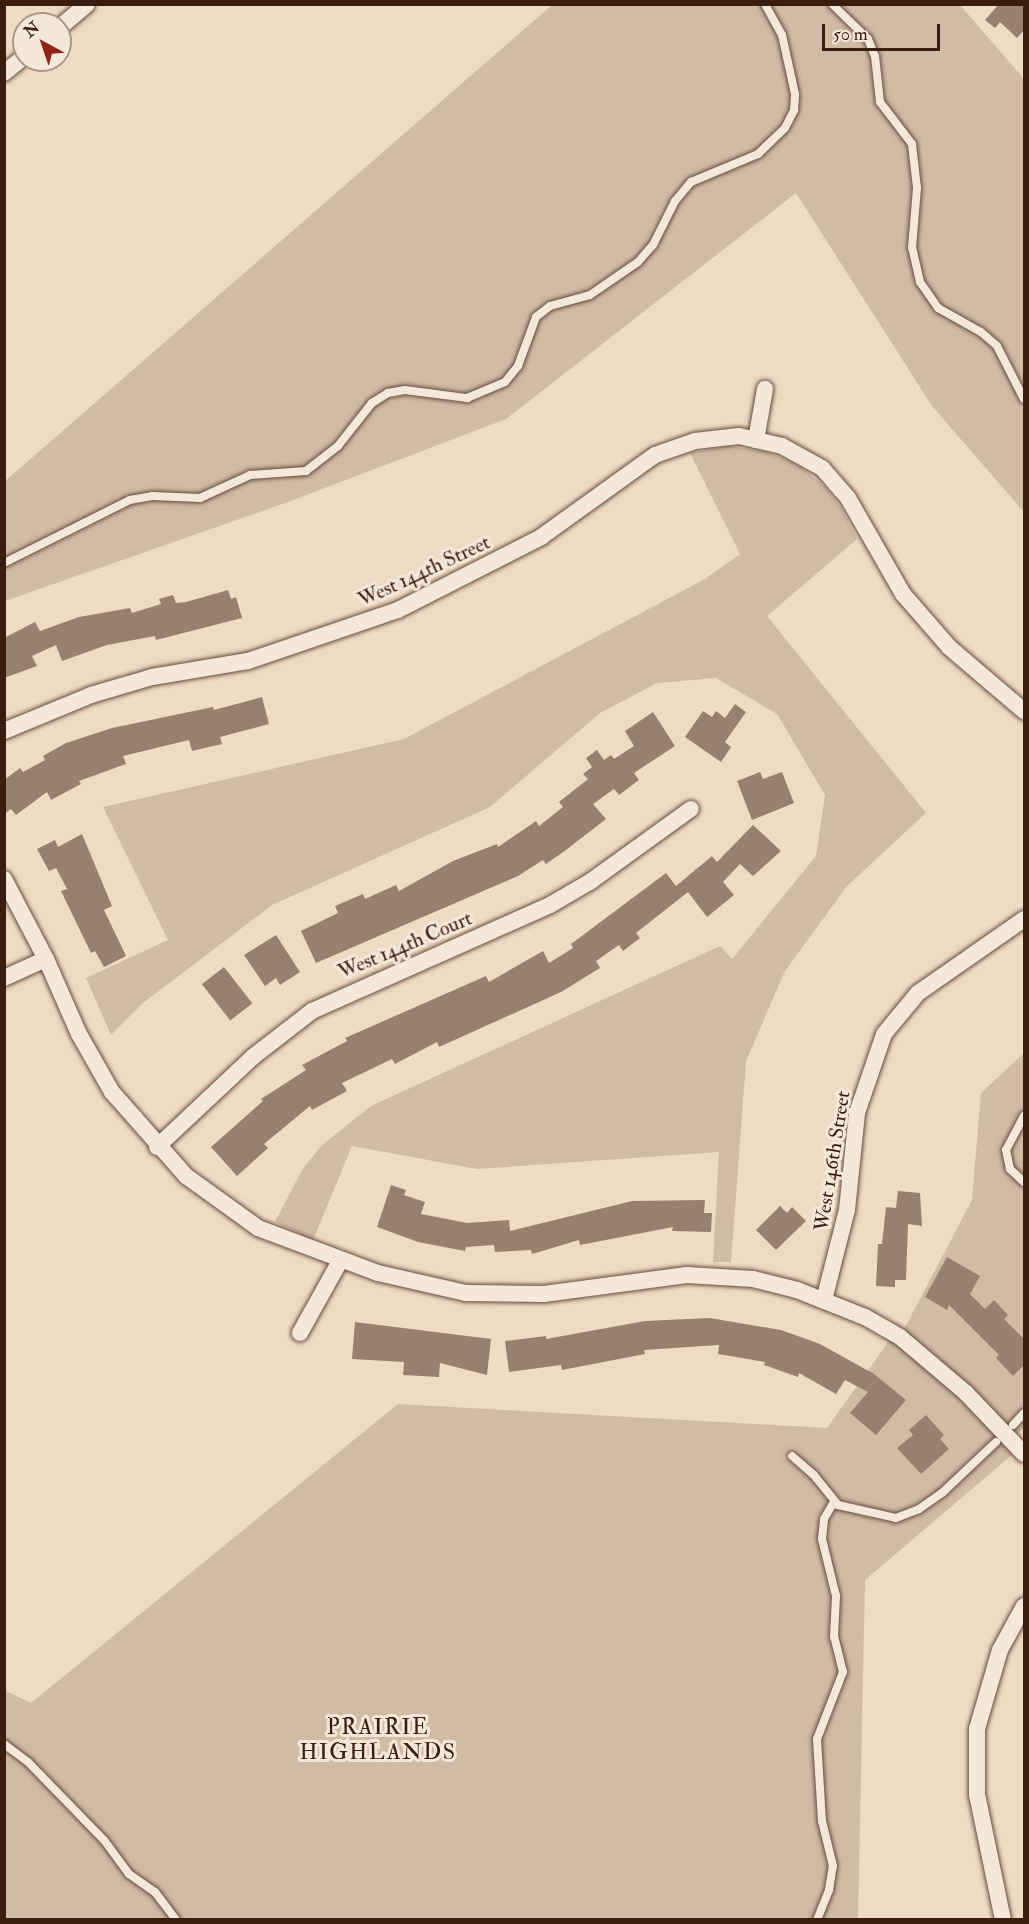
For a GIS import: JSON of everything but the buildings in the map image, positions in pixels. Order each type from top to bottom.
[{"type":"street","points":[[72,17],[87,4]]},
{"type":"street","points":[[756,440],[765,389]]},
{"type":"street","name":"West 144th Street","points":[[4,731],[91,695],[152,676],[280,652],[398,610],[541,537],[655,455],[694,441],[739,436],[782,446],[822,468],[848,498],[903,594],[949,647],[1024,711]]},
{"type":"street","name":"West 144th Court","points":[[157,1147],[254,1056],[312,1011],[550,905],[591,881],[691,809]]},
{"type":"street","points":[[4,879],[46,959],[95,1065],[157,1147],[232,1213],[282,1239],[340,1261],[410,1282],[494,1296],[544,1294],[663,1275],[710,1275],[774,1283],[865,1317],[910,1345],[966,1393],[1024,1454]]},
{"type":"street","name":"West 146th Street","points":[[824,1300],[847,1210],[857,1113],[884,1034],[918,993],[1024,919]]},
{"type":"street","points":[[4,978],[46,959]]},
{"type":"street","points":[[300,1333],[340,1261]]},
{"type":"street","points":[[1003,1920],[977,1795],[976,1752],[983,1699],[991,1674],[1024,1606]]},
{"type":"lane","points":[[4,563],[130,500],[152,496],[200,498],[250,475],[306,471],[338,446],[372,403],[388,393],[405,390],[467,398],[505,382],[518,366],[536,317],[550,306],[590,295],[638,262],[654,244],[675,201],[691,182],[758,154],[785,128],[794,110],[795,94],[782,35],[765,4]]},
{"type":"lane","points":[[832,4],[868,39],[875,56],[880,102],[912,144],[917,188],[912,247],[920,282],[938,308],[981,332],[997,346],[1024,399]]},
{"type":"lane","points":[[1024,1116],[1006,1150],[1010,1169],[1024,1182]]},
{"type":"lane","points":[[1013,1425],[1024,1413]]},
{"type":"lane","points":[[792,1456],[813,1474],[834,1502],[884,1517],[908,1515],[943,1492],[996,1442]]},
{"type":"lane","points":[[817,1920],[829,1890],[833,1866],[822,1821],[817,1739],[843,1672],[834,1637],[836,1596],[822,1539],[825,1519],[834,1502]]},
{"type":"lane","points":[[4,1744],[29,1763],[104,1840],[129,1874],[155,1892],[176,1920]]},
{"type":"shaded area","points":[[552,5],[960,5],[1024,79],[1024,512],[932,406],[796,193],[506,419],[288,502],[5,601],[4,482]]},
{"type":"shaded area","points":[[728,446],[764,451],[799,465],[826,488],[841,507],[857,539],[767,616],[926,813],[847,886],[785,971],[746,1061],[731,1262],[713,1262],[719,1152],[477,1169],[352,1146],[313,1240],[275,1222],[302,1170],[321,1146],[371,1106],[720,946],[732,959],[816,856],[825,795],[777,714],[716,678],[657,683],[600,713],[490,807],[272,905],[143,1003],[111,1035],[86,978],[168,940],[103,807],[404,739],[705,579],[740,554],[690,453]]},
{"type":"shaded area","points":[[1024,1053],[1024,1428],[1011,1440],[1019,1449],[865,1580],[858,1919],[5,1919],[4,1690],[31,1703],[398,1404],[827,1428],[894,1334],[900,1337],[972,1200],[981,1093]]},
{"type":"district","name":"PRAIRIE HIGHLANDS","points":[[378,1740]]}]
